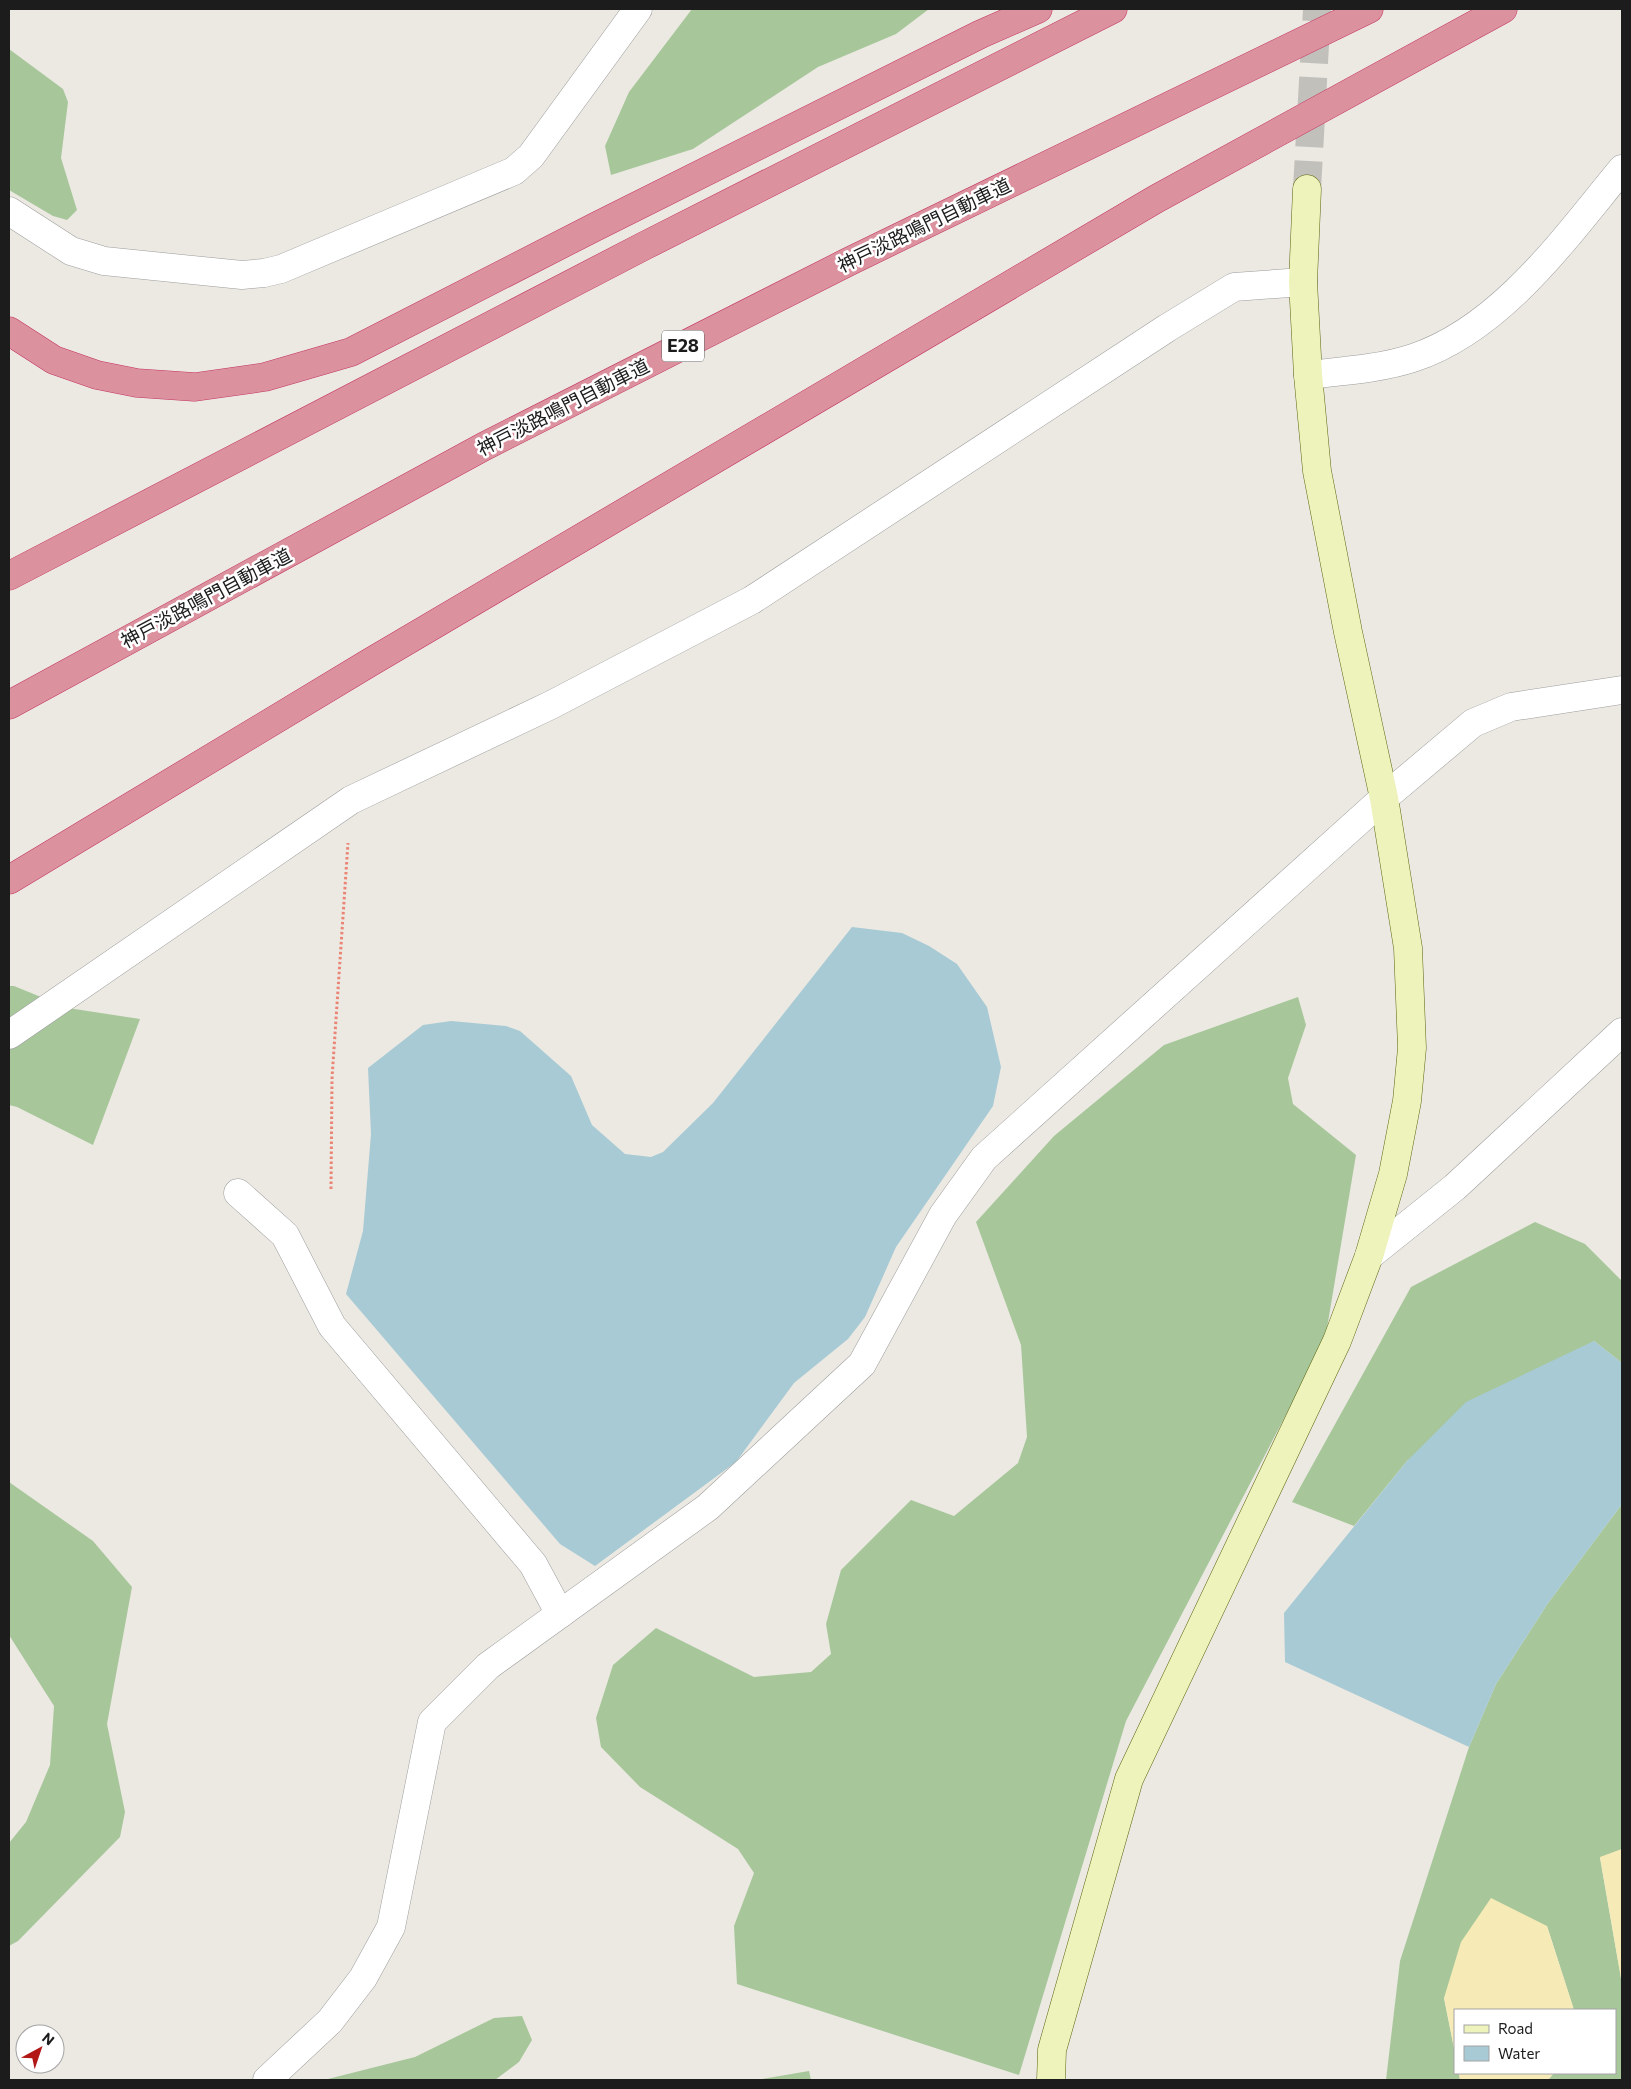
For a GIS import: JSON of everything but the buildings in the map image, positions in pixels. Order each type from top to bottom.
[{"type":"highway","points":[[9,332],[54,360],[97,375],[137,383],[195,387],[265,377],[351,352],[981,34],[1038,9]]},
{"type":"highway","points":[[9,576],[644,246],[1113,9]]},
{"type":"highway","name":"神戸淡路鳴門自動車道","points":[[9,705],[492,443],[848,262],[1369,9]]},
{"type":"highway","points":[[9,880],[369,662],[1147,204],[1503,9]]},
{"type":"street","points":[[9,211],[71,251],[104,261],[242,275],[281,269],[514,171],[531,156],[638,9]]},
{"type":"street","points":[[1308,376],[1387,365],[1414,358],[1458,336],[1484,318],[1530,278],[1622,169]]},
{"type":"street","points":[[1051,2080],[1052,2050],[1128,1779],[1337,1341],[1369,1256],[1393,1174],[1407,1101],[1412,1048],[1412,1001],[1408,948],[1384,798],[1350,642],[1317,471],[1308,376],[1303,282],[1307,188]]},
{"type":"street","points":[[9,1035],[351,800],[551,705],[752,600],[1167,328],[1234,287],[1303,282]]},
{"type":"street","points":[[267,2080],[330,2021],[363,1978],[391,1927],[432,1722],[488,1666],[708,1508],[862,1364],[943,1215],[984,1158],[1384,798],[1473,723],[1510,707],[1622,690]]},
{"type":"street","points":[[1369,1256],[1455,1187],[1622,1032]]},
{"type":"street","points":[[238,1193],[285,1235],[332,1326],[534,1564],[560,1614]]},
{"type":"path","points":[[331,1189],[332,1078],[351,800]]},
{"type":"green space","points":[[692,9],[929,9],[896,34],[818,67],[693,149],[611,175],[605,146],[629,92]]},
{"type":"green space","points":[[9,49],[63,89],[68,102],[61,158],[77,210],[67,220],[53,216],[9,190]]},
{"type":"green space","points":[[9,986],[14,986],[68,1008],[140,1019],[93,1145],[17,1107],[9,1105]]},
{"type":"green space","points":[[1298,997],[1306,1025],[1288,1078],[1293,1104],[1356,1155],[1325,1340],[1126,1721],[1019,2075],[737,1984],[734,1926],[754,1873],[738,1849],[640,1787],[601,1747],[596,1718],[613,1665],[656,1628],[754,1677],[811,1672],[831,1654],[826,1624],[841,1570],[911,1500],[954,1516],[1018,1463],[1027,1437],[1021,1345],[976,1222],[1054,1136],[1164,1045]]},
{"type":"green space","points":[[1535,1222],[1585,1244],[1622,1281],[1622,1363],[1594,1341],[1407,1461],[1354,1526],[1292,1502],[1411,1287]]},
{"type":"green space","points":[[9,1482],[93,1541],[132,1587],[107,1724],[125,1812],[120,1837],[18,1941],[9,1946],[9,1843],[26,1822],[50,1765],[54,1706],[9,1635]]},
{"type":"green space","points":[[1622,1504],[1622,1849],[1600,1858],[1622,1984],[1622,2080],[1548,2080],[1553,2074],[1616,2074],[1616,2009],[1574,2009],[1547,1926],[1444,1998],[1454,2048],[1454,2074],[1459,2074],[1460,2080],[1386,2080],[1400,1961],[1469,1747],[1496,1684],[1548,1603]]},
{"type":"green space","points":[[522,2016],[532,2040],[519,2062],[495,2080],[324,2080],[415,2057],[494,2018]]},
{"type":"green space","points":[[809,2071],[811,2080],[756,2080]]},
{"type":"sand","points":[[1622,1849],[1622,1984],[1600,1857]]},
{"type":"sand","points":[[1491,1898],[1547,1926],[1574,2009],[1454,2009],[1454,2048],[1444,1998],[1461,1942]]},
{"type":"sand","points":[[1459,2074],[1553,2074],[1548,2080],[1460,2080]]},
{"type":"water","points":[[852,927],[902,933],[929,946],[957,964],[987,1007],[1001,1067],[993,1106],[896,1247],[865,1317],[848,1339],[794,1383],[736,1462],[595,1566],[560,1544],[346,1294],[363,1231],[371,1134],[368,1068],[423,1025],[451,1021],[506,1026],[520,1031],[571,1076],[592,1125],[625,1154],[651,1157],[663,1152],[713,1103]]},
{"type":"water","points":[[1594,1341],[1622,1363],[1622,1504],[1548,1603],[1496,1684],[1469,1747],[1285,1662],[1284,1613],[1407,1461],[1466,1402]]},
{"type":"tunnel","points":[[1307,189],[1317,9]]}]
